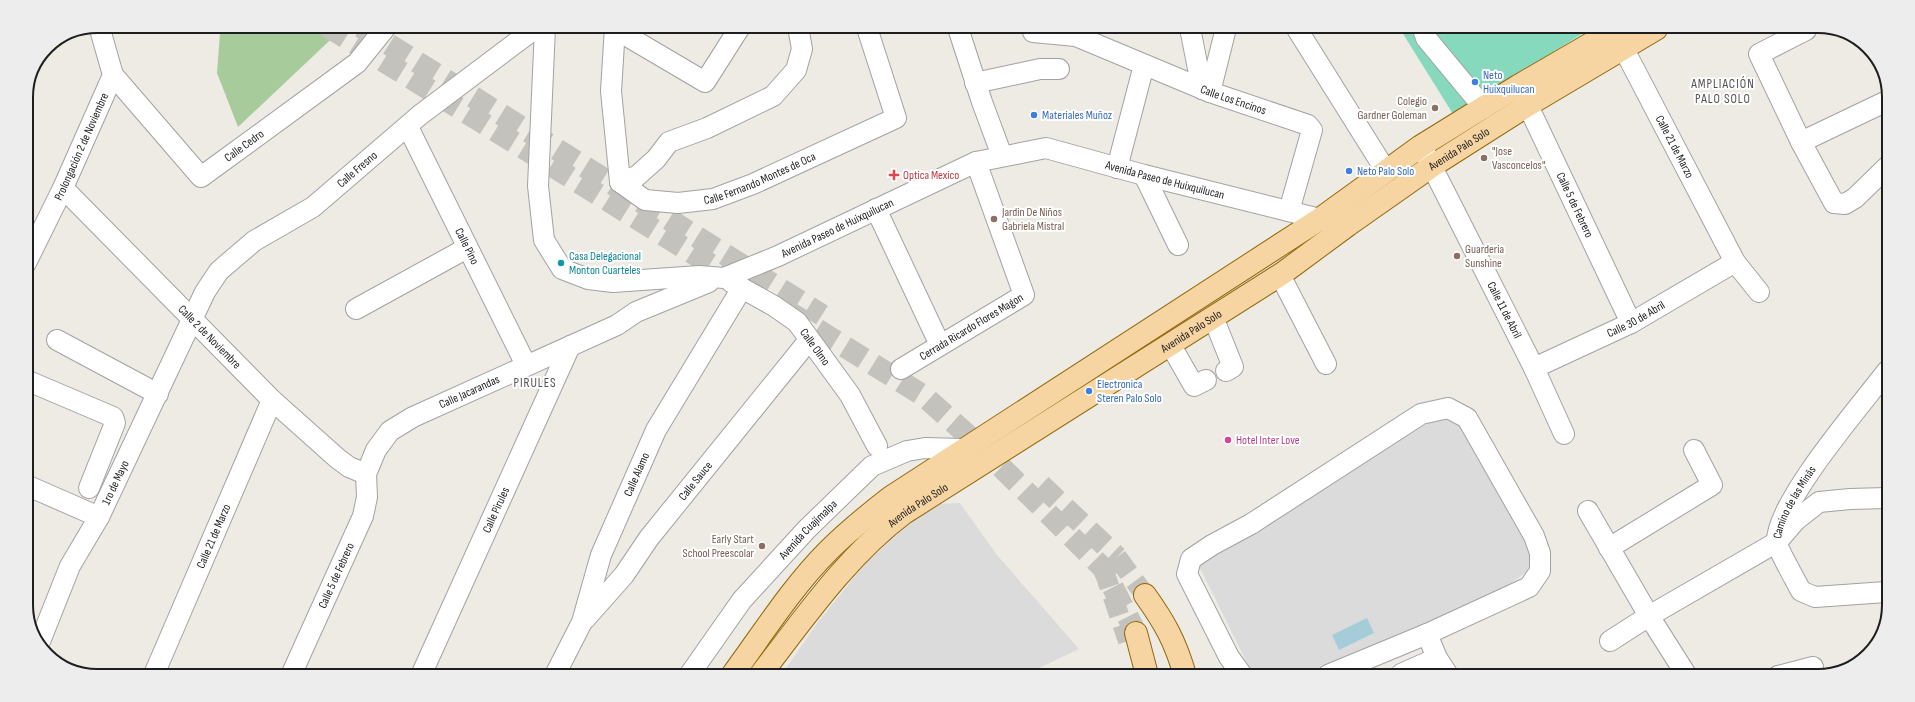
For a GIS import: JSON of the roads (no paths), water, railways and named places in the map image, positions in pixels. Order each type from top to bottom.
[{"type":"main road","name":"Avenida Palo Solo","points":[[765,669],[826,589],[878,534],[891,523],[927,497],[1280,275],[1432,166],[1523,95],[1618,36],[1634,33]]},
{"type":"main road","name":"Avenida Palo Solo","points":[[737,669],[808,574],[828,551],[866,516],[891,497],[1320,219],[1421,146],[1484,108],[1523,95]]},
{"type":"main road","points":[[1107,356],[1120,377]]},
{"type":"main road","points":[[1134,669],[1145,595],[1164,621],[1177,649],[1182,669]]},
{"type":"main road","points":[[767,628],[786,641]]},
{"type":"main road","points":[[1139,632],[1146,669]]},
{"type":"main road","points":[[1139,632],[1166,669]]},
{"type":"street","points":[[101,33],[113,75]]},
{"type":"street","name":"Calle Cedro","points":[[113,75],[201,177],[357,63],[381,33]]},
{"type":"street","name":"Calle Fresno","points":[[192,320],[205,292],[219,271],[254,241],[313,207],[408,127],[420,115],[529,33]]},
{"type":"street","name":"Avenida Paseo de Huixquilucan","points":[[544,33],[538,186],[544,240],[562,269],[588,279],[613,282],[699,276],[724,278],[778,256],[976,162],[1046,148],[1144,176],[1348,225]]},
{"type":"street","points":[[615,33],[611,91],[620,182],[637,176],[656,159],[669,142],[707,128],[773,96],[796,70],[802,49],[796,33]]},
{"type":"street","points":[[623,33],[705,82],[736,33]]},
{"type":"street","name":"Calle Fernando Montes de Oca","points":[[620,182],[645,200],[678,203],[713,199],[753,184],[896,118],[869,33]]},
{"type":"street","points":[[960,33],[1002,156]]},
{"type":"street","name":"Calle Los Encinos","points":[[1077,33],[1144,65],[1206,91],[1312,128],[1289,211]]},
{"type":"street","points":[[1191,33],[1206,91]]},
{"type":"street","points":[[1206,91],[1224,33]]},
{"type":"street","points":[[1300,33],[1386,171]]},
{"type":"street","points":[[1424,33],[1426,38],[1484,108]]},
{"type":"street","points":[[1800,33],[1759,54],[1801,142],[1834,203],[1845,204],[1855,198],[1882,172]]},
{"type":"street","name":"Calle 21 de Marzo","points":[[1618,36],[1734,262],[1759,292]]},
{"type":"street","points":[[1117,168],[1144,65]]},
{"type":"street","points":[[976,83],[1040,69],[1059,69]]},
{"type":"street","name":"Prolongación 2 de Noviembre","points":[[33,249],[63,188],[113,75]]},
{"type":"street","name":"Calle 5 de Febrero","points":[[1523,95],[1631,323]]},
{"type":"street","points":[[1801,142],[1882,103]]},
{"type":"street","name":"Calle Pino","points":[[408,127],[526,365]]},
{"type":"street","name":"Calle 11 de Abril","points":[[1421,146],[1534,368],[1564,434]]},
{"type":"street","name":"Cerrada Ricardo Flores Magon","points":[[901,369],[1024,295],[976,162]]},
{"type":"street","points":[[1144,176],[1178,245]]},
{"type":"street","name":"Calle 2 de Noviembre","points":[[63,188],[272,400],[337,458],[349,467],[366,474]]},
{"type":"street","points":[[876,209],[940,345]]},
{"type":"street","points":[[356,309],[468,248]]},
{"type":"street","name":"Calle 30 de Abril","points":[[1534,368],[1631,323],[1734,262]]},
{"type":"street","points":[[1280,275],[1326,364]]},
{"type":"street","name":"Calle Olmo","points":[[724,278],[774,306],[797,322],[854,401],[877,446]]},
{"type":"street","name":"Calle Jacarandas","points":[[366,474],[376,450],[390,431],[413,417],[617,325],[636,312],[699,285],[724,278]]},
{"type":"street","name":"Calle Alamo","points":[[558,669],[582,622],[600,555],[656,430],[742,288]]},
{"type":"street","points":[[1213,317],[1233,367],[1226,371]]},
{"type":"street","name":"1ro de Mayo","points":[[42,637],[70,566],[99,518],[192,320]]},
{"type":"street","points":[[57,340],[158,394]]},
{"type":"street","name":"Calle Sauce","points":[[582,622],[624,575],[649,538],[809,340]]},
{"type":"street","points":[[1170,344],[1194,386],[1206,380]]},
{"type":"street","name":"Calle Pirules","points":[[424,669],[570,346]]},
{"type":"street","points":[[33,383],[113,417],[114,423],[89,488]]},
{"type":"street","name":"Camino de las Minãs","points":[[1882,383],[1859,405],[1793,497],[1780,526],[1777,542],[1801,591],[1815,597],[1882,592]]},
{"type":"street","name":"Calle 21 de Marzo","points":[[155,669],[272,400]]},
{"type":"street","points":[[1238,669],[1229,657],[1187,574],[1191,559],[1212,545],[1251,524],[1421,414],[1448,408],[1467,418],[1534,536],[1540,553],[1540,571],[1529,587],[1427,634],[1342,669]]},
{"type":"street","name":"Avenida Cuajimalpa","points":[[694,669],[742,600],[807,529],[872,466],[907,451],[926,448],[964,449]]},
{"type":"street","points":[[1610,548],[1712,485],[1694,450]]},
{"type":"street","name":"Calle 5 de Febrero","points":[[294,669],[363,516],[367,497],[366,474]]},
{"type":"street","points":[[33,488],[99,518]]},
{"type":"street","points":[[1610,641],[1649,616],[1777,542],[1795,521],[1819,502],[1882,498]]},
{"type":"street","points":[[1588,511],[1649,616],[1683,669]]},
{"type":"street","points":[[1427,634],[1437,658],[1444,669]]},
{"type":"street","points":[[1389,649],[1398,669]]},
{"type":"street","points":[[1414,669],[1437,658]]},
{"type":"street","points":[[1805,669],[1813,667]]},
{"type":"water","points":[[1367,618],[1374,633],[1339,650],[1332,635]]},
{"type":"tunnel","points":[[338,33],[742,284]]},
{"type":"tunnel","points":[[371,33],[822,315]]},
{"type":"tunnel","points":[[789,312],[924,396],[982,448],[1103,568],[1136,633]]},
{"type":"tunnel","points":[[1041,485],[1117,557]]},
{"type":"tunnel","points":[[1117,557],[1145,595]]},
{"type":"tunnel","points":[[1103,568],[1128,641]]},
{"type":"place","name":"Neto Huixquilucan","points":[[1475,82]]},
{"type":"place","name":"Colegio Gardner Goleman","points":[[1435,108]]},
{"type":"place","name":"Materiales Muñoz","points":[[1034,115]]},
{"type":"place","name":"\"Jose Vasconcelos\"","points":[[1484,158]]},
{"type":"place","name":"Neto Palo Solo","points":[[1349,171]]},
{"type":"place","name":"Optica Mexico","points":[[894,175]]},
{"type":"place","name":"Jardin De Niños Gabriela Mistral","points":[[994,219]]},
{"type":"place","name":"Guarderia Sunshine","points":[[1457,256]]},
{"type":"place","name":"Casa Delegacional Monton Cuarteles","points":[[561,263]]},
{"type":"place","name":"Electronica Steren Palo Solo","points":[[1089,391]]},
{"type":"place","name":"Hotel Inter Love","points":[[1228,440]]},
{"type":"place","name":"Early Start School Preescolar","points":[[762,546]]},
{"type":"district","name":"AMPLIACIÓN PALO SOLO","points":[[1723,90]]},
{"type":"district","name":"PIRULES","points":[[535,382]]}]
